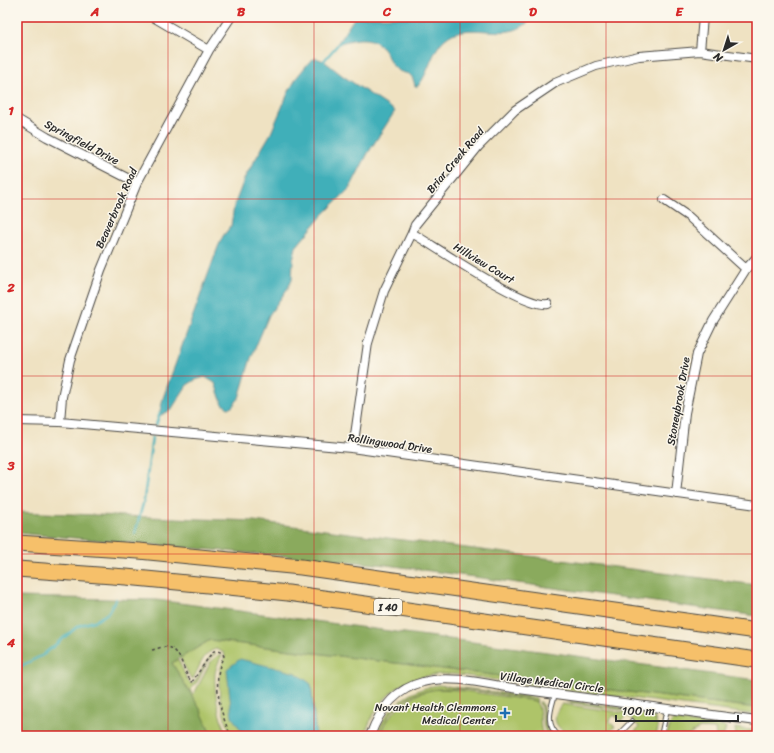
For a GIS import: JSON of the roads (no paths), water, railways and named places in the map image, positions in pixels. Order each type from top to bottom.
[{"type":"highway","points":[[17,543],[138,551],[301,567],[757,631]]},
{"type":"highway","name":"I 40","points":[[17,569],[126,577],[288,593],[757,660]]},
{"type":"street","points":[[153,17],[209,50]]},
{"type":"street","name":"Beaverbrook Road","points":[[60,422],[62,397],[70,360],[101,270],[137,183],[209,50],[231,17]]},
{"type":"street","points":[[700,51],[703,17]]},
{"type":"street","name":"Briar Creek Road","points":[[351,448],[354,442],[368,343],[384,291],[412,233],[416,225],[478,146],[515,110],[555,83],[596,66],[639,56],[700,51],[757,59]]},
{"type":"street","name":"Springfield Drive","points":[[17,119],[47,137],[137,183]]},
{"type":"street","points":[[664,200],[689,217],[746,269]]},
{"type":"street","name":"Hillview Court","points":[[412,233],[509,292],[541,305],[548,304]]},
{"type":"street","name":"Stoneybrook Drive","points":[[676,494],[685,413],[697,354],[713,321],[746,269],[757,257]]},
{"type":"street","name":"Rollingwood Drive","points":[[17,421],[60,422],[351,448],[757,505]]},
{"type":"street","name":"Village Medical Circle","points":[[370,736],[380,713],[403,691],[421,682],[446,679],[757,721]]},
{"type":"lane","points":[[555,693],[549,716],[550,726],[559,736]]},
{"type":"lane","points":[[661,736],[667,708]]},
{"type":"lane","points":[[617,736],[632,721]]},
{"type":"water","points":[[355,17],[535,17],[528,23],[514,30],[497,32],[470,30],[453,34],[440,44],[433,55],[422,80],[418,86],[415,86],[412,77],[394,67],[385,51],[375,42],[356,39],[337,44]]},
{"type":"water","points":[[316,58],[324,61],[343,76],[395,111],[368,153],[350,188],[321,217],[296,247],[293,260],[292,280],[269,315],[251,358],[239,398],[232,407],[228,408],[222,403],[215,383],[205,377],[195,380],[187,385],[171,410],[159,416],[163,398],[218,247],[223,236],[231,226],[234,206],[245,177],[271,133],[288,93],[297,77],[310,61]]},
{"type":"water","points":[[240,659],[296,673],[311,684],[316,736],[245,736],[232,717],[227,669]]},
{"type":"waterway","points":[[322,63],[340,42]]},
{"type":"waterway","points":[[156,425],[160,413]]},
{"type":"waterway","points":[[135,533],[144,500],[152,437]]},
{"type":"waterway","points":[[17,668],[43,655],[78,626],[97,620],[108,613],[116,599]]},
{"type":"place","name":"Novant Health Clemmons Medical Center","points":[[505,713]]}]
